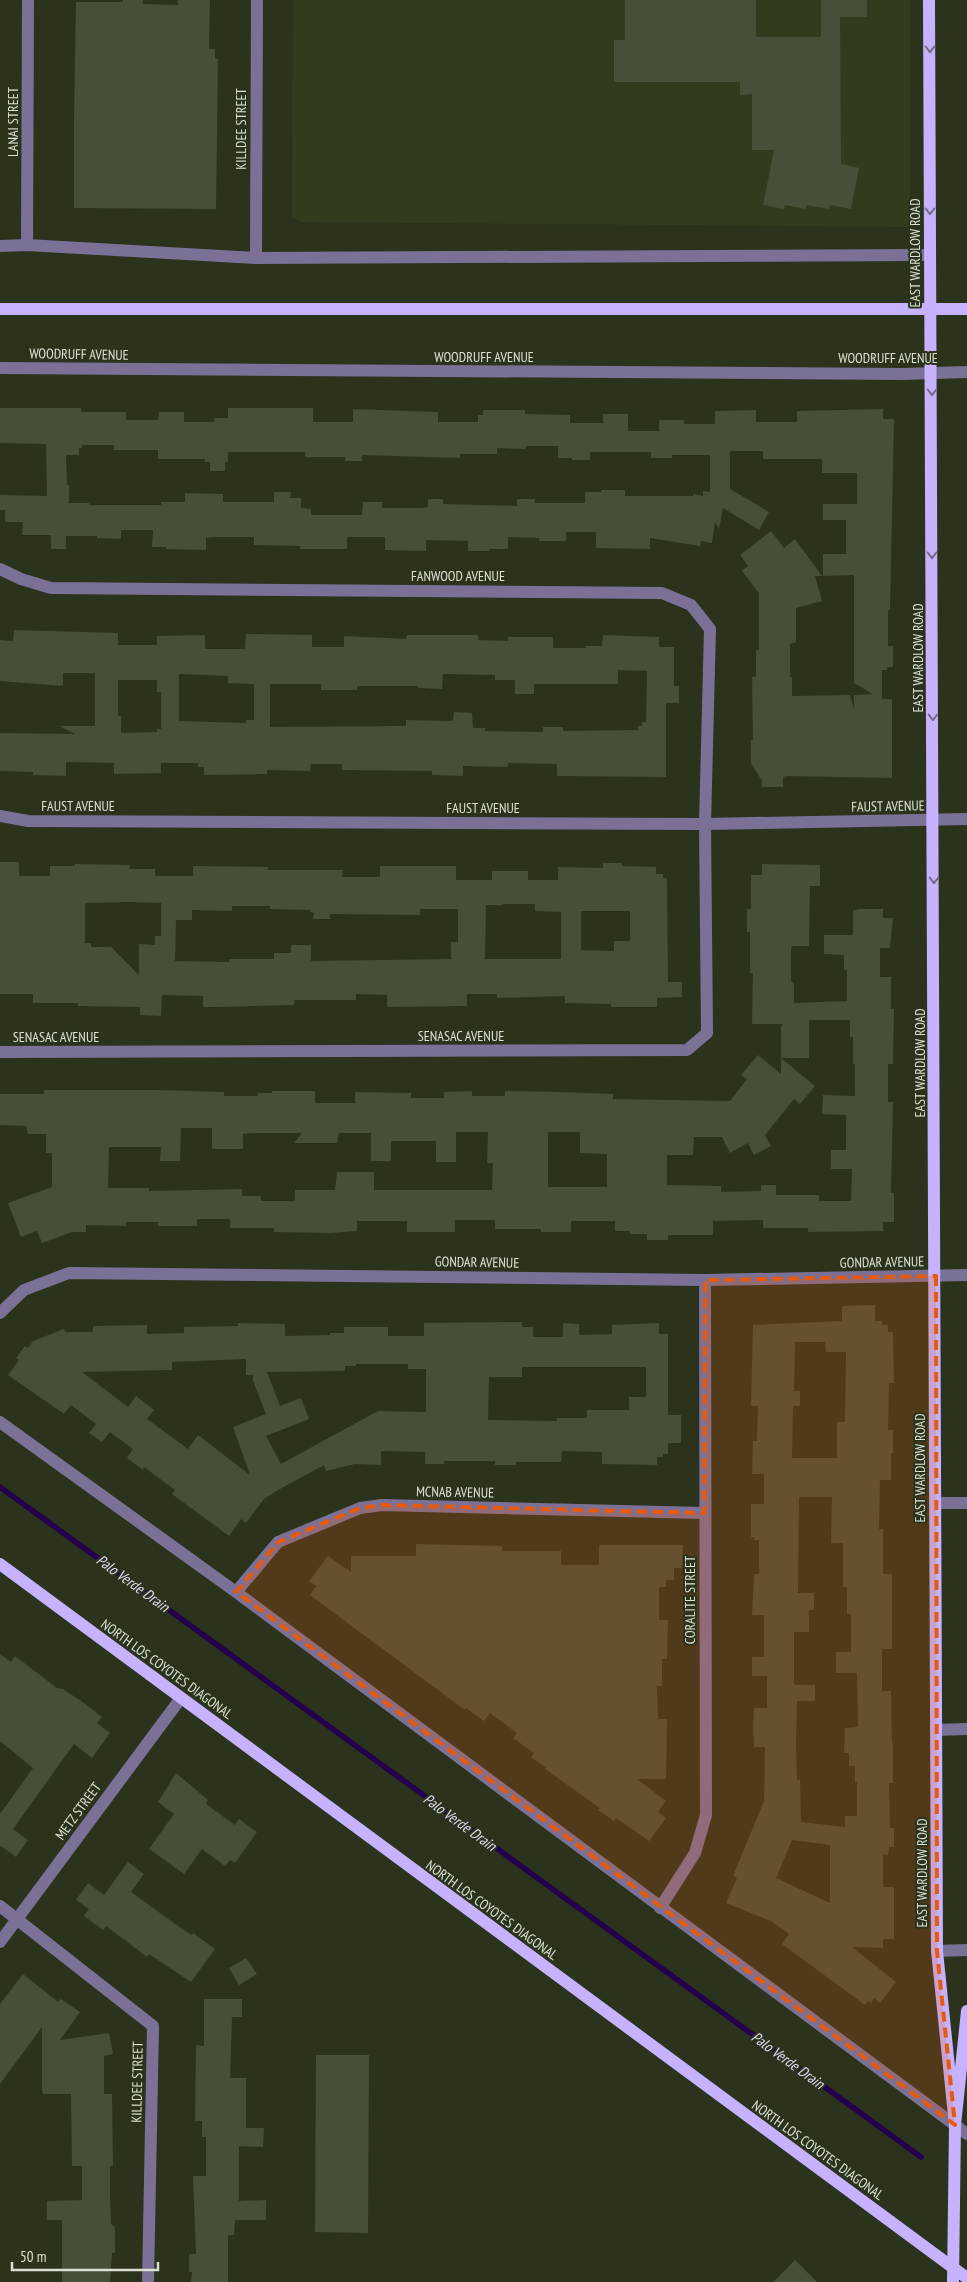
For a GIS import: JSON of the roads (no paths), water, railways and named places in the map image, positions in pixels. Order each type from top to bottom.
[{"type":"main road","name":"EAST WARDLOW ROAD","points":[[929,0],[936,1276],[937,1951],[955,2125]]},
{"type":"main road","points":[[0,309],[967,309]]},
{"type":"main road","name":"NORTH LOS COYOTES DIAGONAL","points":[[0,1564],[967,2278]]},
{"type":"main road","name":"EAST WARDLOW ROAD","points":[[953,2282],[955,2125],[967,2011]]},
{"type":"street","name":"LANAI STREET","points":[[27,245],[28,0]]},
{"type":"street","name":"KILLDEE STREET","points":[[256,258],[257,0]]},
{"type":"street","points":[[0,246],[27,245],[256,258],[930,255]]},
{"type":"street","name":"WOODRUFF AVENUE","points":[[0,368],[967,372]]},
{"type":"street","name":"FANWOOD AVENUE","points":[[0,569],[21,579],[51,588],[662,592],[691,605],[710,629],[705,824]]},
{"type":"street","name":"FAUST AVENUE","points":[[0,816],[28,821],[705,824],[967,819]]},
{"type":"street","name":"SENASAC AVENUE","points":[[0,1052],[687,1050],[707,1033],[705,824]]},
{"type":"street","name":"GONDAR AVENUE","points":[[0,1313],[24,1290],[69,1273],[705,1280],[967,1276]]},
{"type":"street","name":"CORALITE STREET","points":[[660,1908],[695,1853],[706,1816],[705,1280]]},
{"type":"street","points":[[0,1422],[236,1592],[967,2134]]},
{"type":"street","points":[[935,1503],[967,1503]]},
{"type":"street","name":"MCNAB AVENUE","points":[[236,1592],[278,1542],[360,1508],[382,1505],[704,1513]]},
{"type":"street","name":"METZ STREET","points":[[0,1942],[181,1698]]},
{"type":"street","points":[[936,1730],[967,1729]]},
{"type":"street","points":[[0,1906],[17,1919]]},
{"type":"street","name":"KILLDEE STREET","points":[[17,1919],[153,2026],[148,2282]]},
{"type":"street","points":[[937,1951],[967,1950]]},
{"type":"waterway","name":"Palo Verde Drain","points":[[0,1487],[921,2157]]}]
